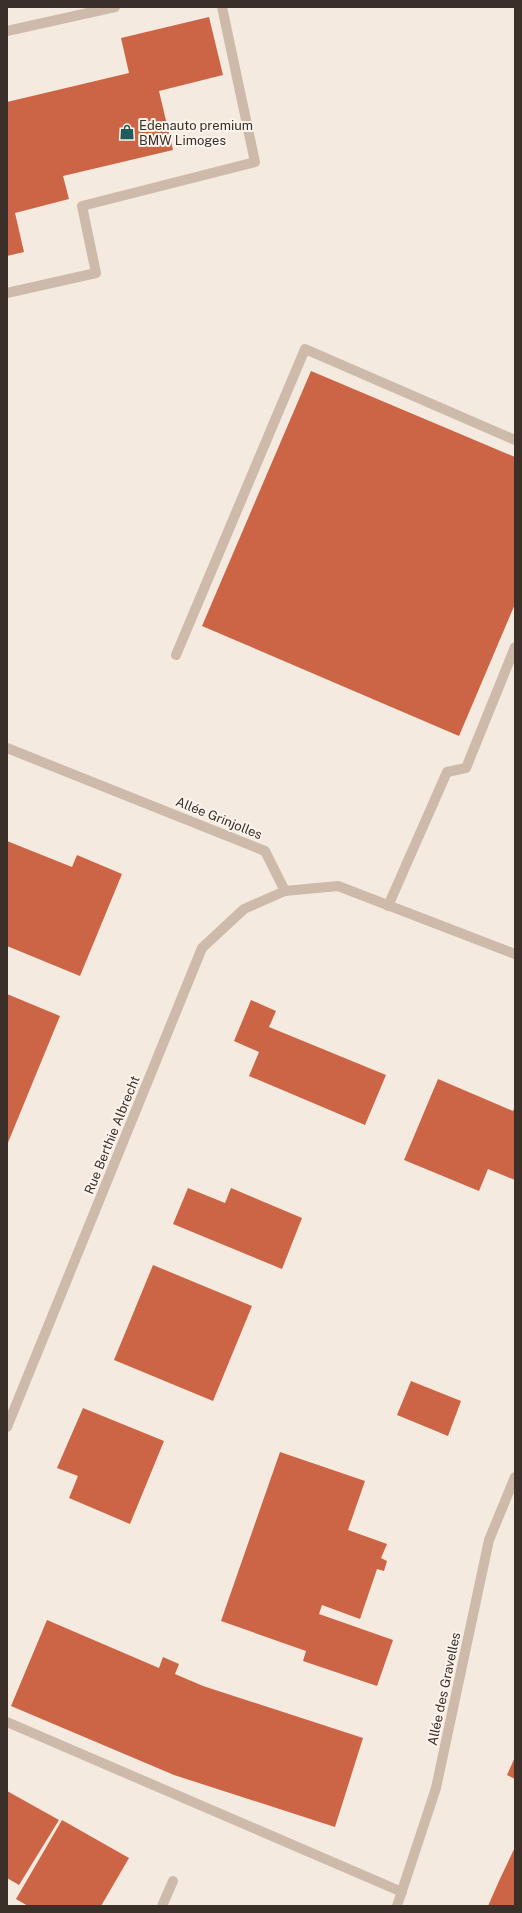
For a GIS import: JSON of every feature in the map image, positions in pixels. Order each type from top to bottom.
[{"type":"street","points":[[7,31],[114,7]]},
{"type":"street","points":[[7,293],[96,273],[82,206],[255,162],[222,7]]},
{"type":"street","points":[[176,655],[305,349],[515,440]]},
{"type":"street","points":[[388,906],[447,772],[466,768],[515,647]]},
{"type":"street","name":"Allée Grinjolles","points":[[7,748],[265,851],[285,891]]},
{"type":"street","points":[[285,891],[338,886],[515,954]]},
{"type":"street","name":"Rue Berthie Albrecht","points":[[7,1427],[202,948],[244,909],[285,891]]},
{"type":"street","name":"Allée des Gravelles","points":[[397,1906],[436,1788],[489,1540],[515,1477]]},
{"type":"street","points":[[7,1722],[402,1892]]},
{"type":"street","points":[[162,1906],[173,1881]]},
{"type":"building","points":[[209,17],[223,75],[159,91],[173,150],[63,176],[69,199],[15,213],[24,252],[7,256],[7,102],[129,73],[121,38]]},
{"type":"building","points":[[311,371],[515,457],[515,604],[459,736],[202,626]]},
{"type":"building","points":[[7,841],[72,867],[77,855],[122,874],[80,976],[7,946]]},
{"type":"building","points":[[7,994],[60,1016],[7,1145]]},
{"type":"building","points":[[251,1000],[276,1011],[269,1027],[386,1075],[365,1125],[249,1076],[259,1052],[234,1041]]},
{"type":"building","points":[[438,1079],[513,1111],[515,1106],[515,1180],[488,1169],[479,1191],[404,1160]]},
{"type":"building","points":[[188,1188],[225,1203],[231,1188],[302,1218],[282,1269],[173,1224]]},
{"type":"building","points":[[153,1265],[252,1306],[213,1401],[114,1360]]},
{"type":"building","points":[[411,1381],[461,1401],[448,1436],[397,1415]]},
{"type":"building","points":[[83,1408],[164,1441],[130,1524],[69,1498],[78,1476],[57,1468]]},
{"type":"building","points":[[280,1452],[365,1481],[348,1530],[387,1544],[381,1558],[387,1561],[384,1571],[377,1569],[360,1619],[322,1605],[319,1614],[393,1640],[377,1686],[303,1661],[306,1651],[221,1621]]},
{"type":"building","points":[[47,1620],[159,1668],[163,1657],[179,1664],[175,1674],[203,1686],[363,1738],[335,1827],[174,1775],[11,1706]]},
{"type":"building","points":[[515,1757],[515,1779],[507,1775]]},
{"type":"building","points":[[7,1791],[59,1820],[19,1885],[7,1878]]},
{"type":"building","points":[[62,1820],[129,1858],[101,1906],[28,1906],[16,1899]]},
{"type":"building","points":[[515,1847],[515,1906],[488,1906],[499,1881]]},
{"type":"place","name":"Edenauto premium BMW Limoges","points":[[127,132]]}]
